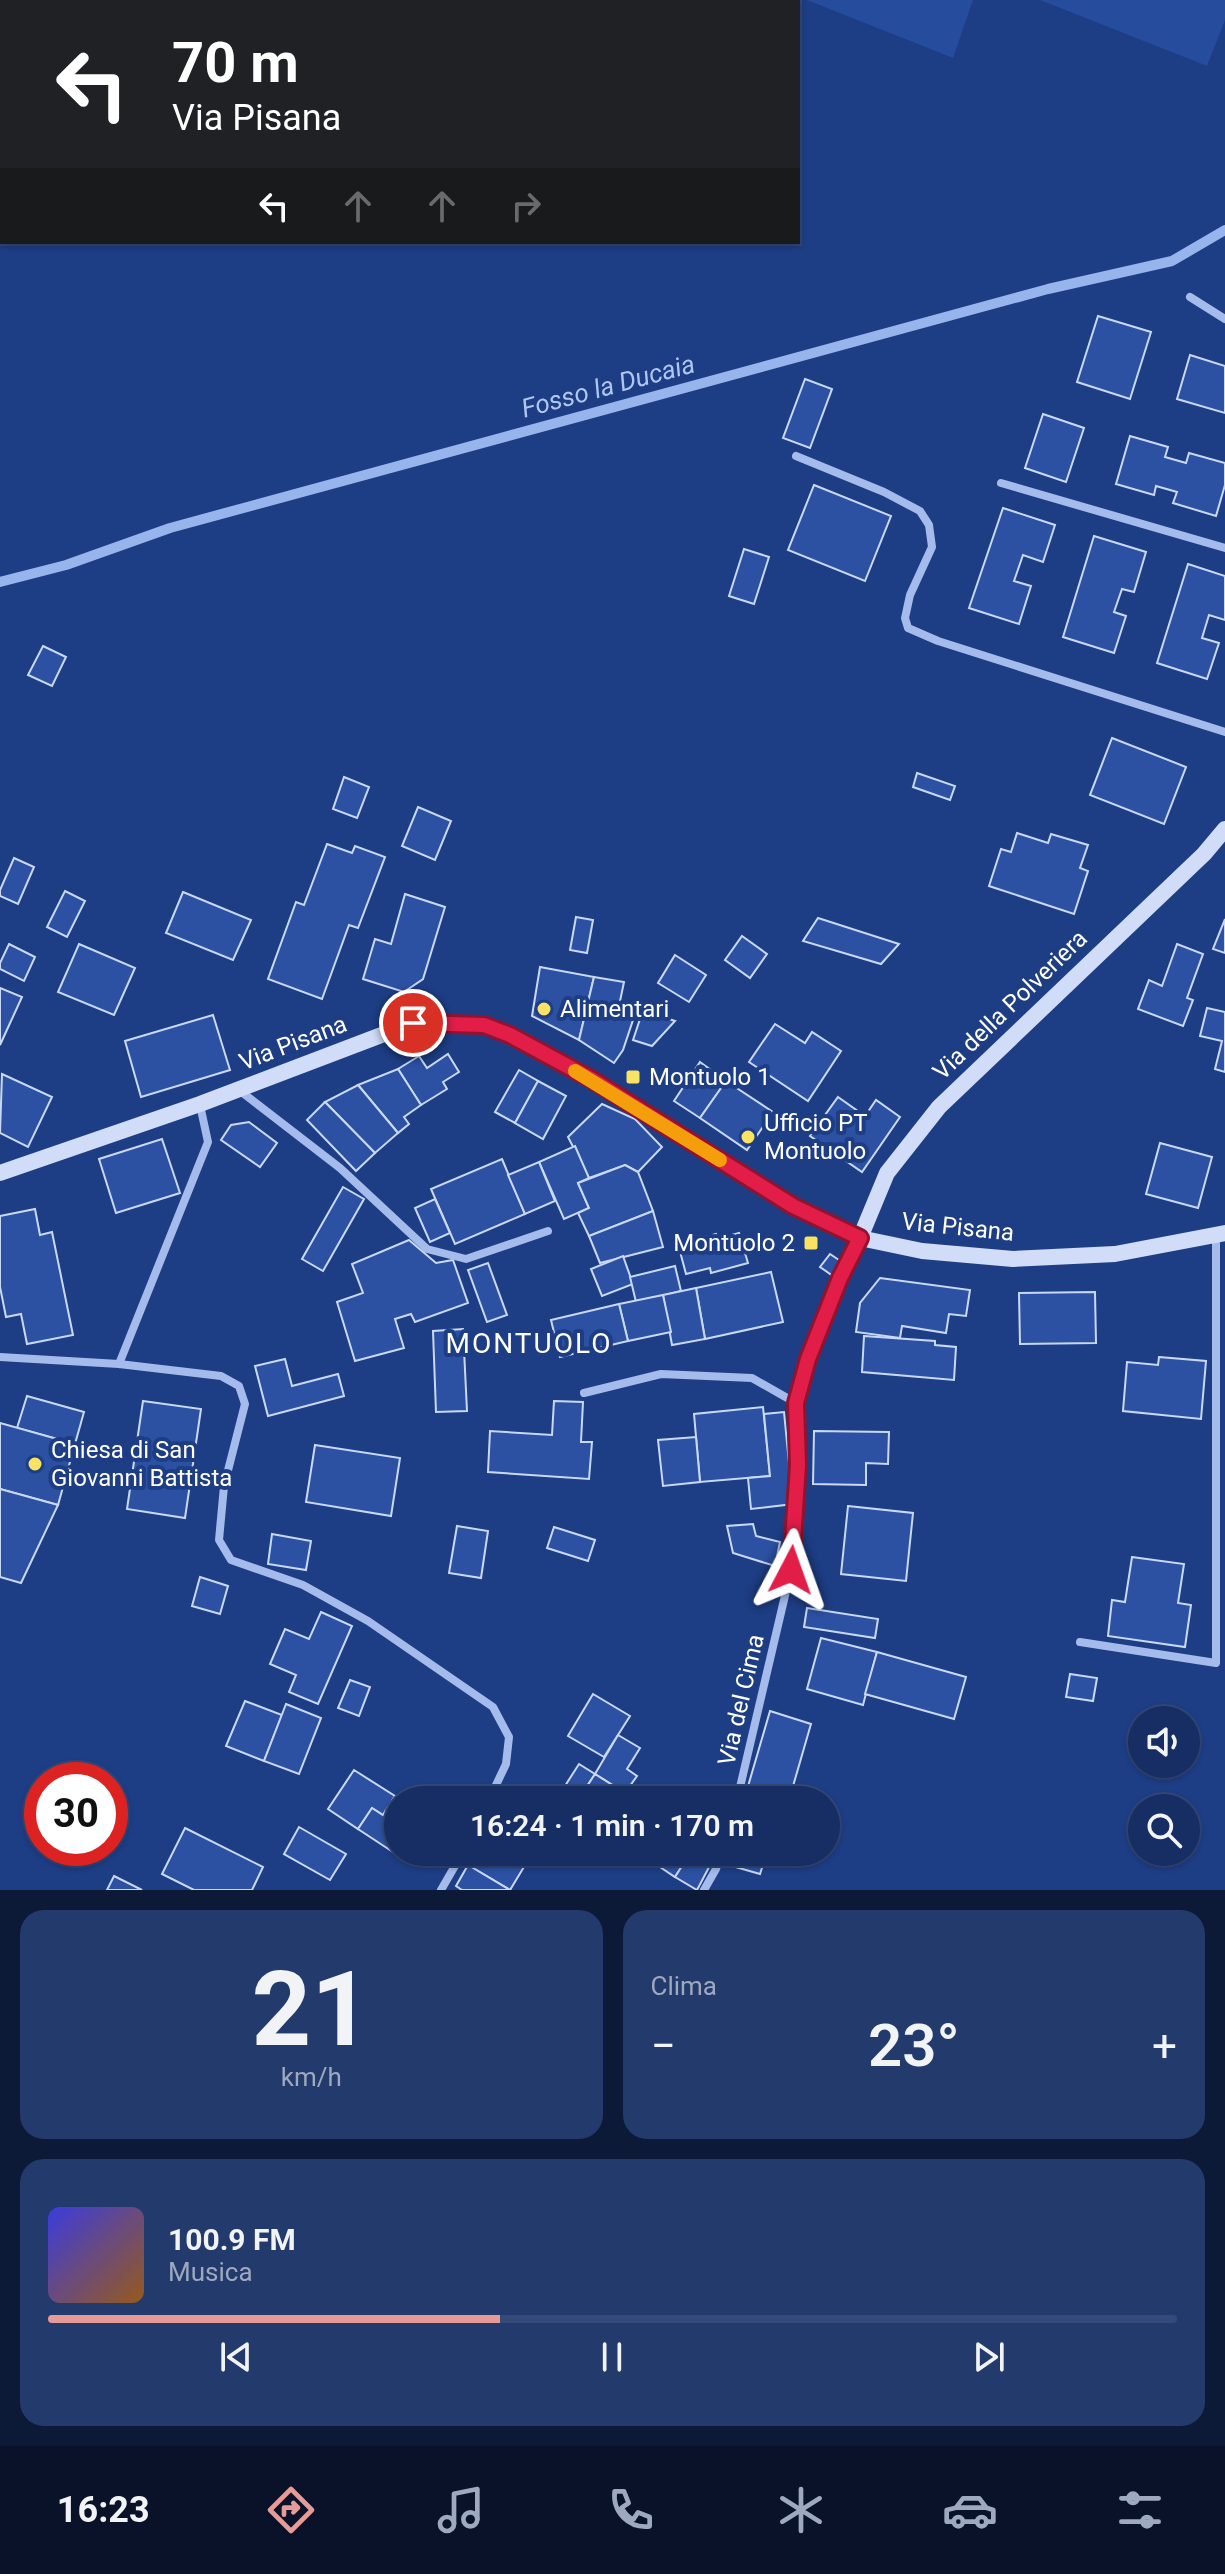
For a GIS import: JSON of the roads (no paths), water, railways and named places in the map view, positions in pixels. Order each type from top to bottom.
[{"type":"main road","name":"Via della Polveriera","points":[[860,1238],[887,1173],[939,1107],[1204,854],[1225,829]]},
{"type":"main road","name":"Via Pisana","points":[[0,1173],[200,1104],[413,1023],[484,1025],[510,1035],[591,1079],[793,1206],[860,1238],[922,1251],[1013,1259],[1115,1254],[1220,1234]]},
{"type":"street","points":[[1190,297],[1225,319]]},
{"type":"street","points":[[796,456],[884,492],[920,511],[925,518],[932,547],[910,595],[905,618],[908,628],[938,641],[1225,732]]},
{"type":"street","points":[[1001,483],[1225,548]]},
{"type":"street","points":[[238,1090],[340,1168],[427,1249],[466,1259],[548,1231]]},
{"type":"street","points":[[119,1364],[208,1142],[200,1104]]},
{"type":"street","points":[[1080,1642],[1216,1663],[1220,1234]]},
{"type":"street","name":"Via del Cima","points":[[740,1786],[791,1570],[798,1465],[796,1403],[808,1359],[840,1278],[860,1238]]},
{"type":"street","points":[[0,1357],[119,1364],[221,1376],[239,1386],[245,1404],[224,1486],[219,1540],[231,1560],[303,1585],[368,1621],[493,1707],[509,1737],[506,1764],[496,1786]]},
{"type":"street","points":[[584,1393],[661,1374],[752,1378],[796,1403]]},
{"type":"street","points":[[441,1890],[455,1866]]},
{"type":"street","points":[[704,1890],[717,1866]]},
{"type":"waterway","name":"Fosso la Ducaia","points":[[0,582],[66,565],[170,528],[1048,289],[1172,261],[1225,230]]},
{"type":"place","name":"Alimentari","points":[[544,1009]]},
{"type":"place","name":"Montuolo 1","points":[[633,1077]]},
{"type":"place","name":"Ufficio PT Montuolo","points":[[748,1137]]},
{"type":"place","name":"Montuolo 2","points":[[811,1243]]},
{"type":"place","name":"Chiesa di San Giovanni Battista","points":[[35,1464]]},
{"type":"district","name":"MONTUOLO","points":[[529,1343]]}]
